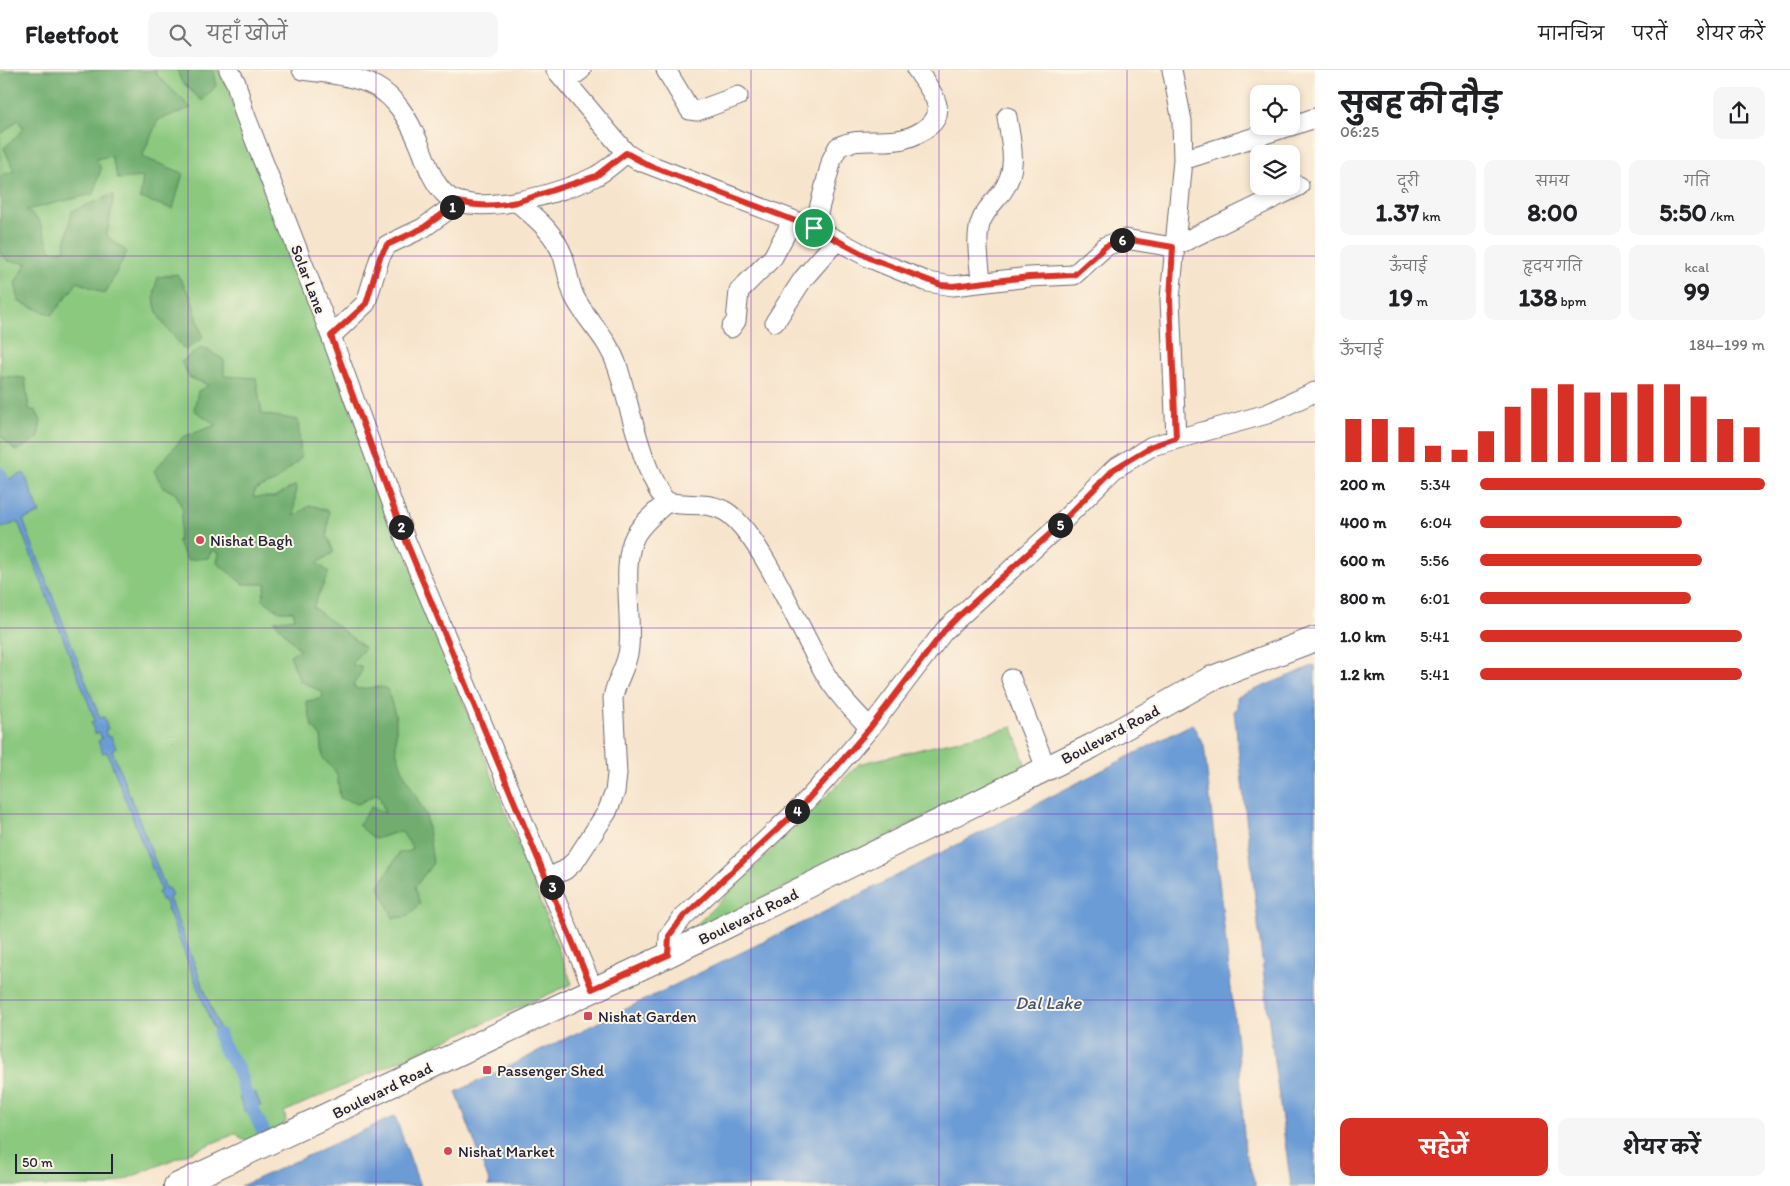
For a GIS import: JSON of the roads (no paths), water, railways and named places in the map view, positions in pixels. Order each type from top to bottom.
[{"type":"main road","name":"Boulevard Road","points":[[176,1186],[300,1129],[592,989],[668,955],[1092,746],[1210,679],[1315,639]]},
{"type":"street","name":"Solar Lane","points":[[229,70],[236,83],[244,112],[331,336],[406,541],[548,878],[592,989]]},
{"type":"street","points":[[302,70],[359,80],[381,89],[391,96],[410,121],[443,193],[459,202],[477,205],[517,202],[596,176],[626,153]]},
{"type":"street","points":[[666,70],[690,110],[697,111],[738,96]]},
{"type":"street","points":[[814,228],[832,159],[838,146],[850,143],[899,141],[914,136],[933,123],[937,114],[937,102],[917,70]]},
{"type":"street","points":[[1172,70],[1182,121],[1184,160],[1173,247],[1170,299],[1176,438]]},
{"type":"street","points":[[568,74],[626,153],[648,165],[814,228],[872,259],[928,282],[953,286],[1074,275],[1106,246],[1125,239],[1173,247],[1280,195]]},
{"type":"street","points":[[981,282],[978,245],[981,222],[1002,191],[1012,168],[1013,154],[1007,117]]},
{"type":"street","points":[[1300,123],[1315,118]]},
{"type":"street","points":[[1184,160],[1262,135]]},
{"type":"street","points":[[331,336],[366,304],[380,257],[387,245],[423,228],[459,202]]},
{"type":"street","points":[[517,202],[542,223],[554,239],[562,254],[574,296],[612,352],[659,493],[667,502],[713,506],[729,513],[739,523],[757,548],[827,676],[843,699],[870,728]]},
{"type":"street","points":[[731,328],[736,320],[739,291],[773,256],[793,220]]},
{"type":"street","points":[[775,322],[803,279],[837,240]]},
{"type":"street","points":[[668,955],[669,936],[683,917],[799,809],[870,728],[944,631],[1052,532],[1114,469],[1152,446],[1267,414],[1315,392]]},
{"type":"street","points":[[548,878],[565,870],[575,861],[607,812],[615,792],[617,774],[613,698],[615,688],[625,668],[629,646],[629,553],[636,534],[667,502]]},
{"type":"street","points":[[1011,679],[1046,768]]},
{"type":"water","points":[[24,473],[40,513],[23,520],[100,718],[104,717],[108,729],[105,730],[107,737],[111,736],[116,748],[112,750],[166,889],[169,888],[172,896],[169,898],[228,1051],[223,1053],[164,900],[161,900],[158,892],[161,891],[107,752],[103,753],[98,741],[102,739],[99,732],[95,734],[91,722],[95,720],[18,522],[2,528],[0,524],[0,482]]},
{"type":"water","points":[[1315,665],[1315,1186],[1291,1186],[1271,1039],[1234,711],[1237,709],[1237,697]]},
{"type":"water","name":"Dal Lake","points":[[1192,724],[1204,745],[1240,1070],[1245,1152],[1256,1186],[487,1186],[490,1184],[456,1092],[867,891]]},
{"type":"water","points":[[255,1092],[261,1106],[245,1112],[239,1098]]},
{"type":"water","points":[[395,1116],[420,1186],[241,1186]]},
{"type":"waterway","points":[[0,474],[10,499]]},
{"type":"waterway","points":[[219,1035],[226,1052],[237,1067],[246,1095],[267,1139]]},
{"type":"place","name":"Nishat Bagh","points":[[200,540]]},
{"type":"place","name":"Nishat Garden","points":[[588,1016]]},
{"type":"place","name":"Passenger Shed","points":[[487,1070]]},
{"type":"place","name":"Nishat Market","points":[[448,1151]]}]
